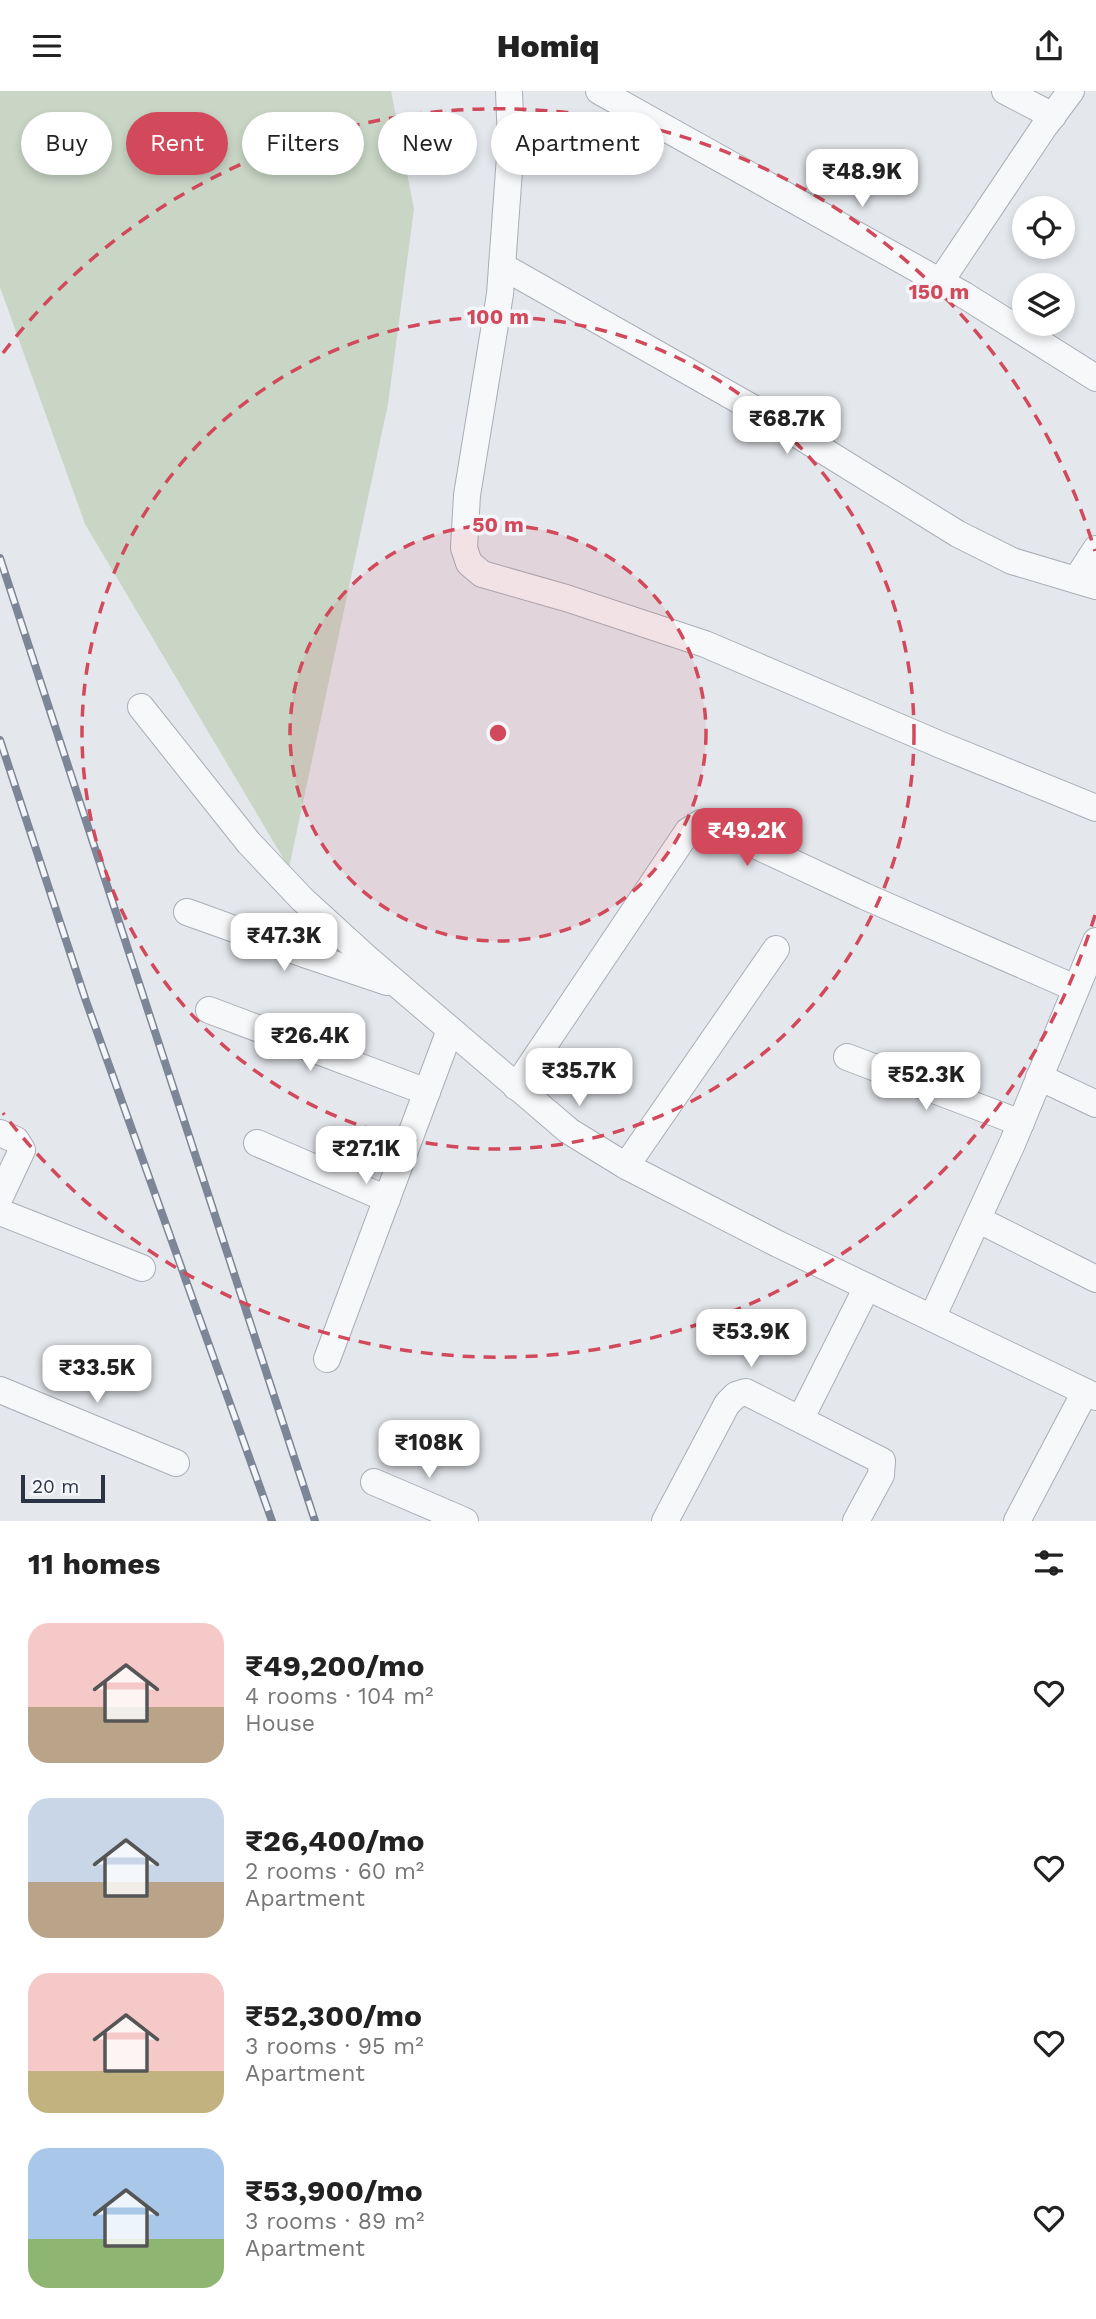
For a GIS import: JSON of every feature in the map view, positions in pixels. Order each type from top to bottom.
[{"type":"street","points":[[509,91],[511,143],[500,294],[467,495],[464,548],[470,563],[482,574],[566,598],[705,644],[941,745],[1096,807]]},
{"type":"street","points":[[599,91],[940,282],[1096,379]]},
{"type":"street","points":[[1005,91],[1053,115]]},
{"type":"street","points":[[940,282],[1071,91]]},
{"type":"street","points":[[502,266],[774,420],[958,534],[1012,561],[1086,583],[1096,549]]},
{"type":"street","points":[[141,707],[249,843],[302,899],[569,1131],[626,1166],[778,1244],[1091,1395],[1017,1521]]},
{"type":"street","points":[[516,1087],[688,831],[701,823],[712,825],[864,896],[1075,988]]},
{"type":"street","points":[[187,912],[398,985]]},
{"type":"street","points":[[932,1318],[979,1220],[1096,940]]},
{"type":"street","points":[[626,1166],[776,949]]},
{"type":"street","points":[[209,1010],[427,1092]]},
{"type":"street","points":[[327,1359],[450,1030]]},
{"type":"street","points":[[847,1057],[1021,1123]]},
{"type":"street","points":[[1039,1077],[1096,1104]]},
{"type":"street","points":[[0,1133],[16,1140],[22,1150],[0,1196]]},
{"type":"street","points":[[257,1143],[387,1199]]},
{"type":"street","points":[[0,1212],[142,1268]]},
{"type":"street","points":[[979,1220],[1096,1279]]},
{"type":"street","points":[[801,1418],[867,1287]]},
{"type":"street","points":[[0,1390],[176,1463]]},
{"type":"street","points":[[665,1521],[727,1403],[736,1395],[746,1392],[882,1461],[881,1475],[856,1521]]},
{"type":"street","points":[[374,1482],[465,1521]]},
{"type":"green space","points":[[0,91],[391,91],[395,112],[378,112],[378,175],[407,175],[414,209],[388,404],[289,868],[85,524],[0,287]]},
{"type":"railway","points":[[0,558],[315,1521]]},
{"type":"railway","points":[[0,740],[86,1001],[272,1521]]}]
